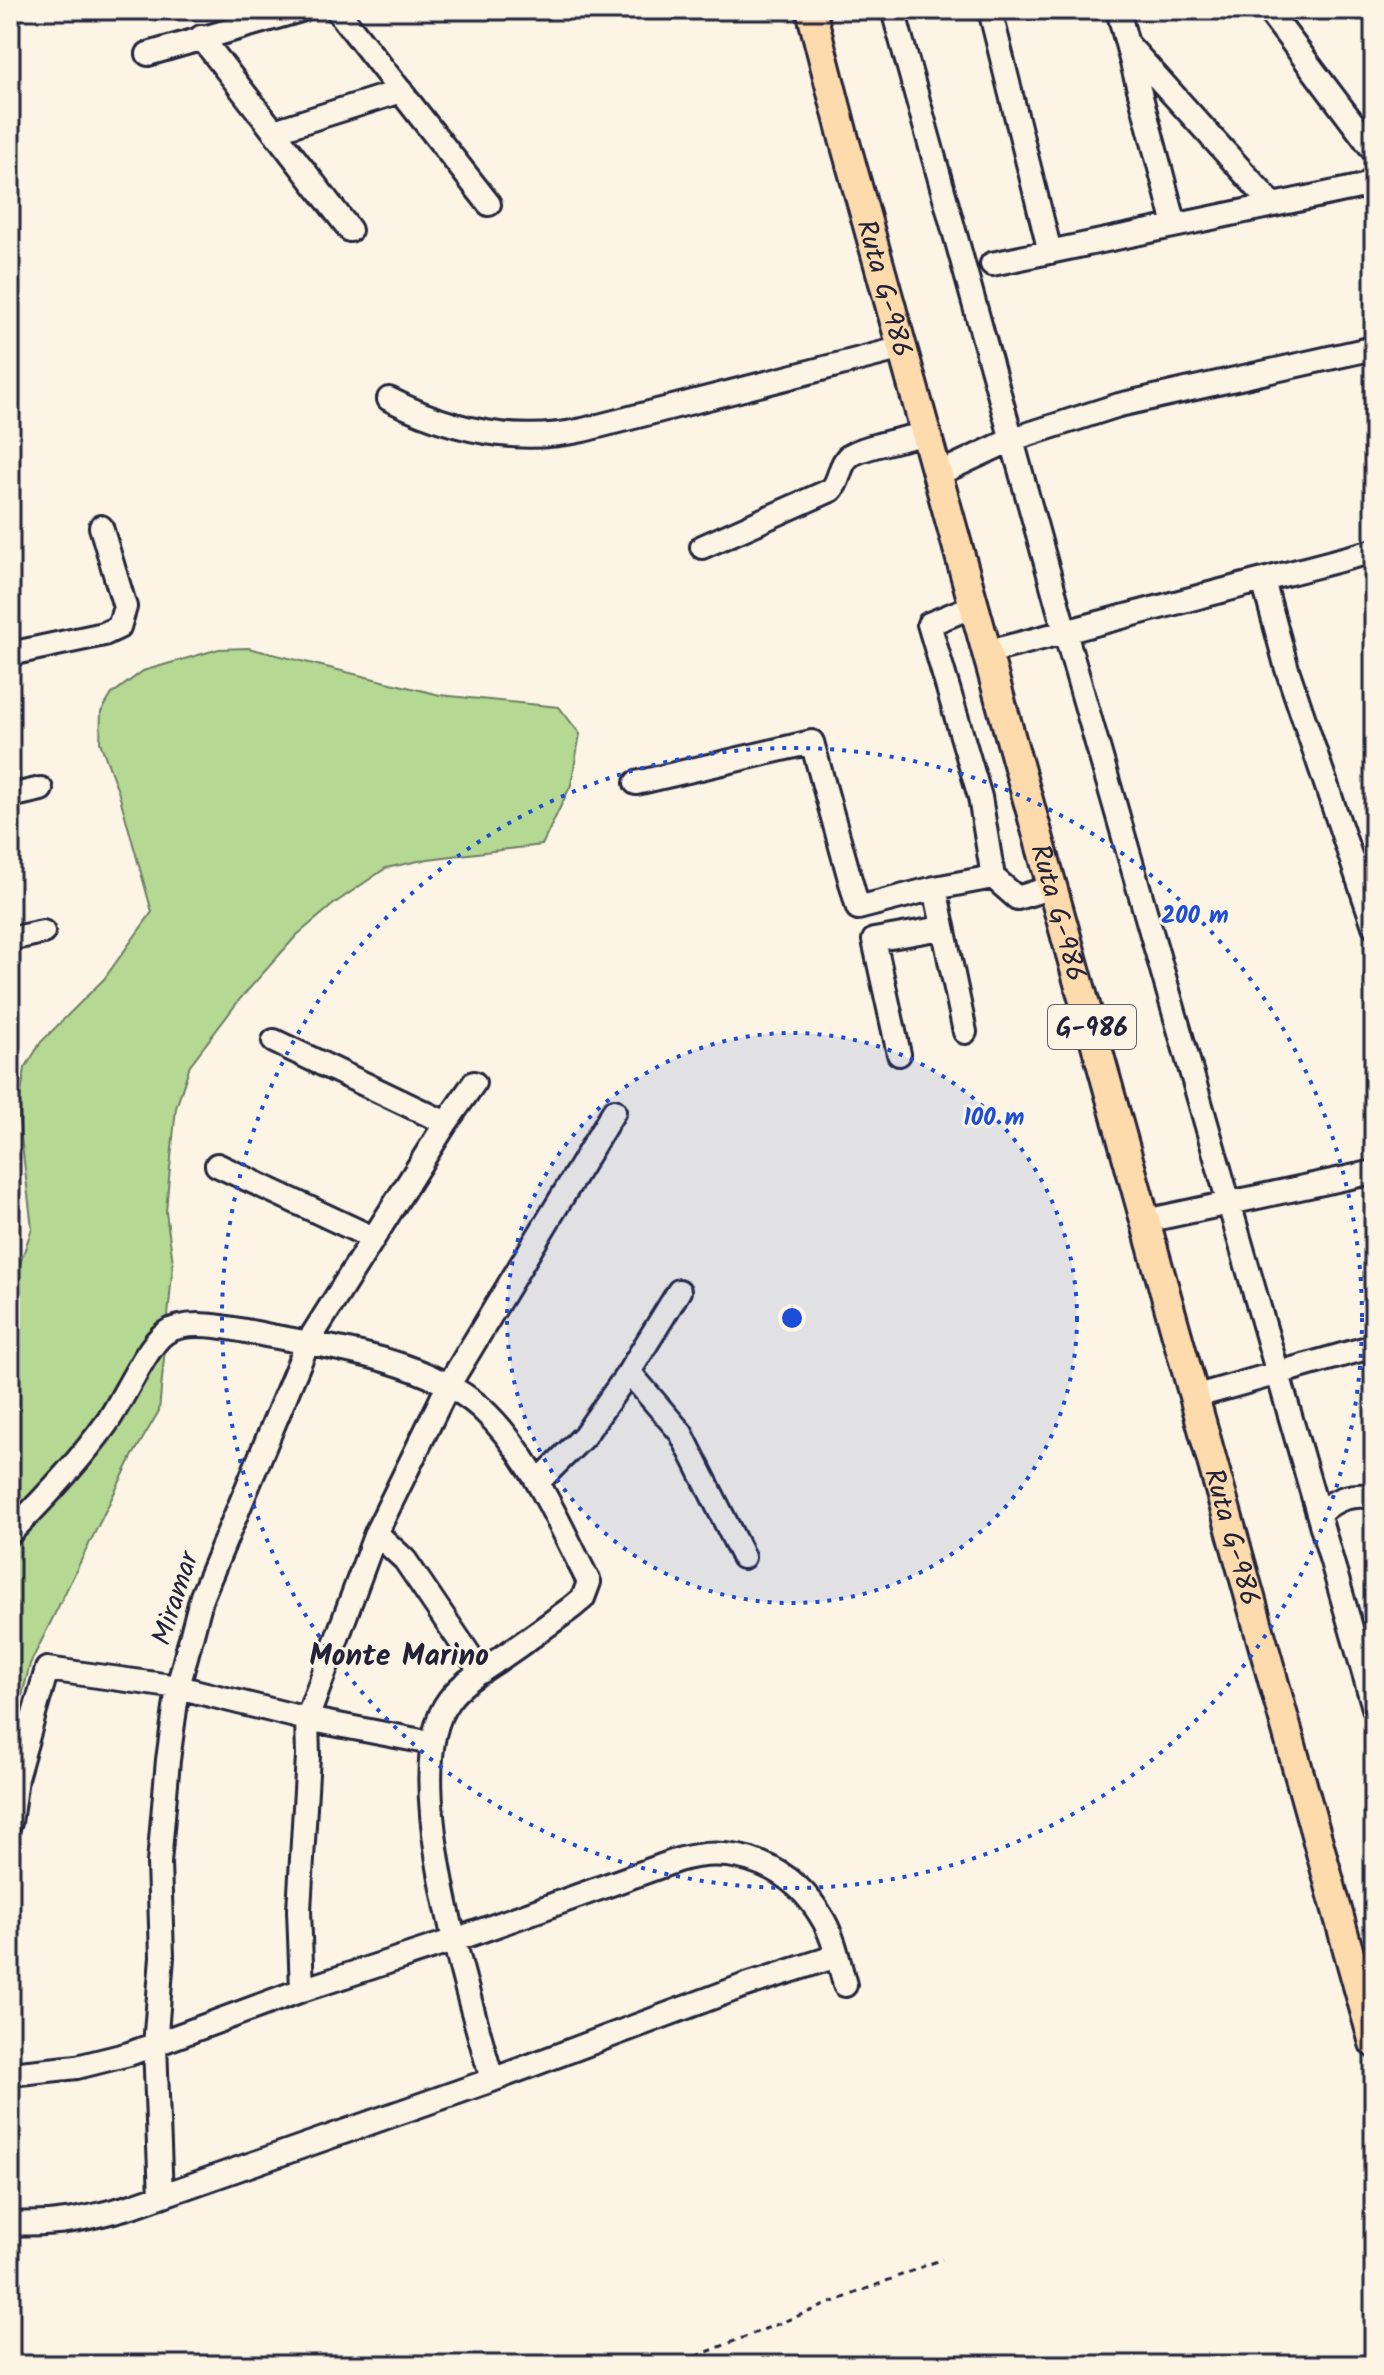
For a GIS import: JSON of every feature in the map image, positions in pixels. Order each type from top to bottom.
[{"type":"main road","name":"Ruta G-986","points":[[811,10],[1374,2043]]},
{"type":"street","points":[[148,54],[301,10]]},
{"type":"street","points":[[337,10],[489,204]]},
{"type":"street","points":[[893,10],[1065,632],[1374,1708]]},
{"type":"street","points":[[990,10],[1050,252]]},
{"type":"street","points":[[1118,10],[1175,225]]},
{"type":"street","points":[[1268,10],[1374,151]]},
{"type":"street","points":[[201,37],[350,230]]},
{"type":"street","points":[[1126,43],[1273,205]]},
{"type":"street","points":[[274,131],[401,91]]},
{"type":"street","points":[[992,264],[1364,186],[1374,179]]},
{"type":"street","points":[[389,399],[412,411],[460,427],[512,436],[550,436],[903,348]]},
{"type":"street","points":[[938,474],[1013,439],[1119,405],[1374,348]]},
{"type":"street","points":[[702,547],[831,490],[839,479],[844,463],[855,453],[927,433]]},
{"type":"street","points":[[10,654],[104,634],[119,627],[125,607],[101,527]]},
{"type":"street","points":[[988,652],[1374,551]]},
{"type":"street","points":[[1263,580],[1287,669],[1374,926]]},
{"type":"street","points":[[976,605],[929,624],[980,797],[993,877],[1017,898],[1053,887]]},
{"type":"street","points":[[636,783],[812,742],[858,908],[993,877]]},
{"type":"street","points":[[10,796],[41,789]]},
{"type":"street","points":[[935,888],[965,1032]]},
{"type":"street","points":[[899,1054],[874,940],[942,928]]},
{"type":"street","points":[[10,939],[43,932]]},
{"type":"street","points":[[274,1041],[446,1123]]},
{"type":"street","name":"Miramar","points":[[161,2196],[155,2046],[162,1957],[159,1863],[178,1687],[202,1596],[308,1342],[474,1083]]},
{"type":"street","points":[[302,1990],[299,1910],[308,1756],[307,1719],[376,1533],[448,1386],[614,1111]]},
{"type":"street","points":[[217,1165],[373,1238]]},
{"type":"street","points":[[1145,1221],[1374,1172]]},
{"type":"street","points":[[538,1482],[584,1436],[629,1372],[679,1291]]},
{"type":"street","points":[[10,1533],[105,1426],[154,1344],[167,1331],[189,1325],[308,1342],[384,1361],[448,1386],[468,1398],[493,1421],[538,1482],[589,1582],[583,1598],[450,1698],[438,1719],[432,1743],[433,1810],[455,1940],[492,2080]]},
{"type":"street","points":[[1193,1397],[1374,1346]]},
{"type":"street","points":[[629,1372],[681,1433],[743,1557]]},
{"type":"street","points":[[1320,1513],[1348,1496],[1374,1497]]},
{"type":"street","points":[[376,1533],[405,1560],[481,1672]]},
{"type":"street","points":[[10,1823],[16,1778],[47,1669],[178,1687],[307,1719],[432,1743]]},
{"type":"street","points":[[10,2074],[77,2067],[155,2046],[302,1990],[455,1940],[695,1855],[721,1853],[758,1861],[794,1884],[824,1922],[845,1985]]},
{"type":"street","points":[[10,2223],[86,2220],[161,2196],[492,2080],[743,1986],[837,1956]]},
{"type":"path","points":[[674,2365],[942,2259]]},
{"type":"green space","points":[[248,648],[440,695],[559,707],[580,734],[571,785],[542,845],[428,859],[386,868],[335,903],[297,935],[240,999],[190,1065],[176,1108],[168,1188],[166,1212],[173,1263],[159,1411],[132,1457],[30,1664],[14,1728],[15,1750],[10,1749],[10,1294],[32,1228],[18,1112],[25,1068],[41,1042],[104,979],[152,912],[119,794],[100,742],[101,712],[112,694],[143,671],[219,649]]},
{"type":"district","name":"Monte Marino","points":[[399,1655]]}]
